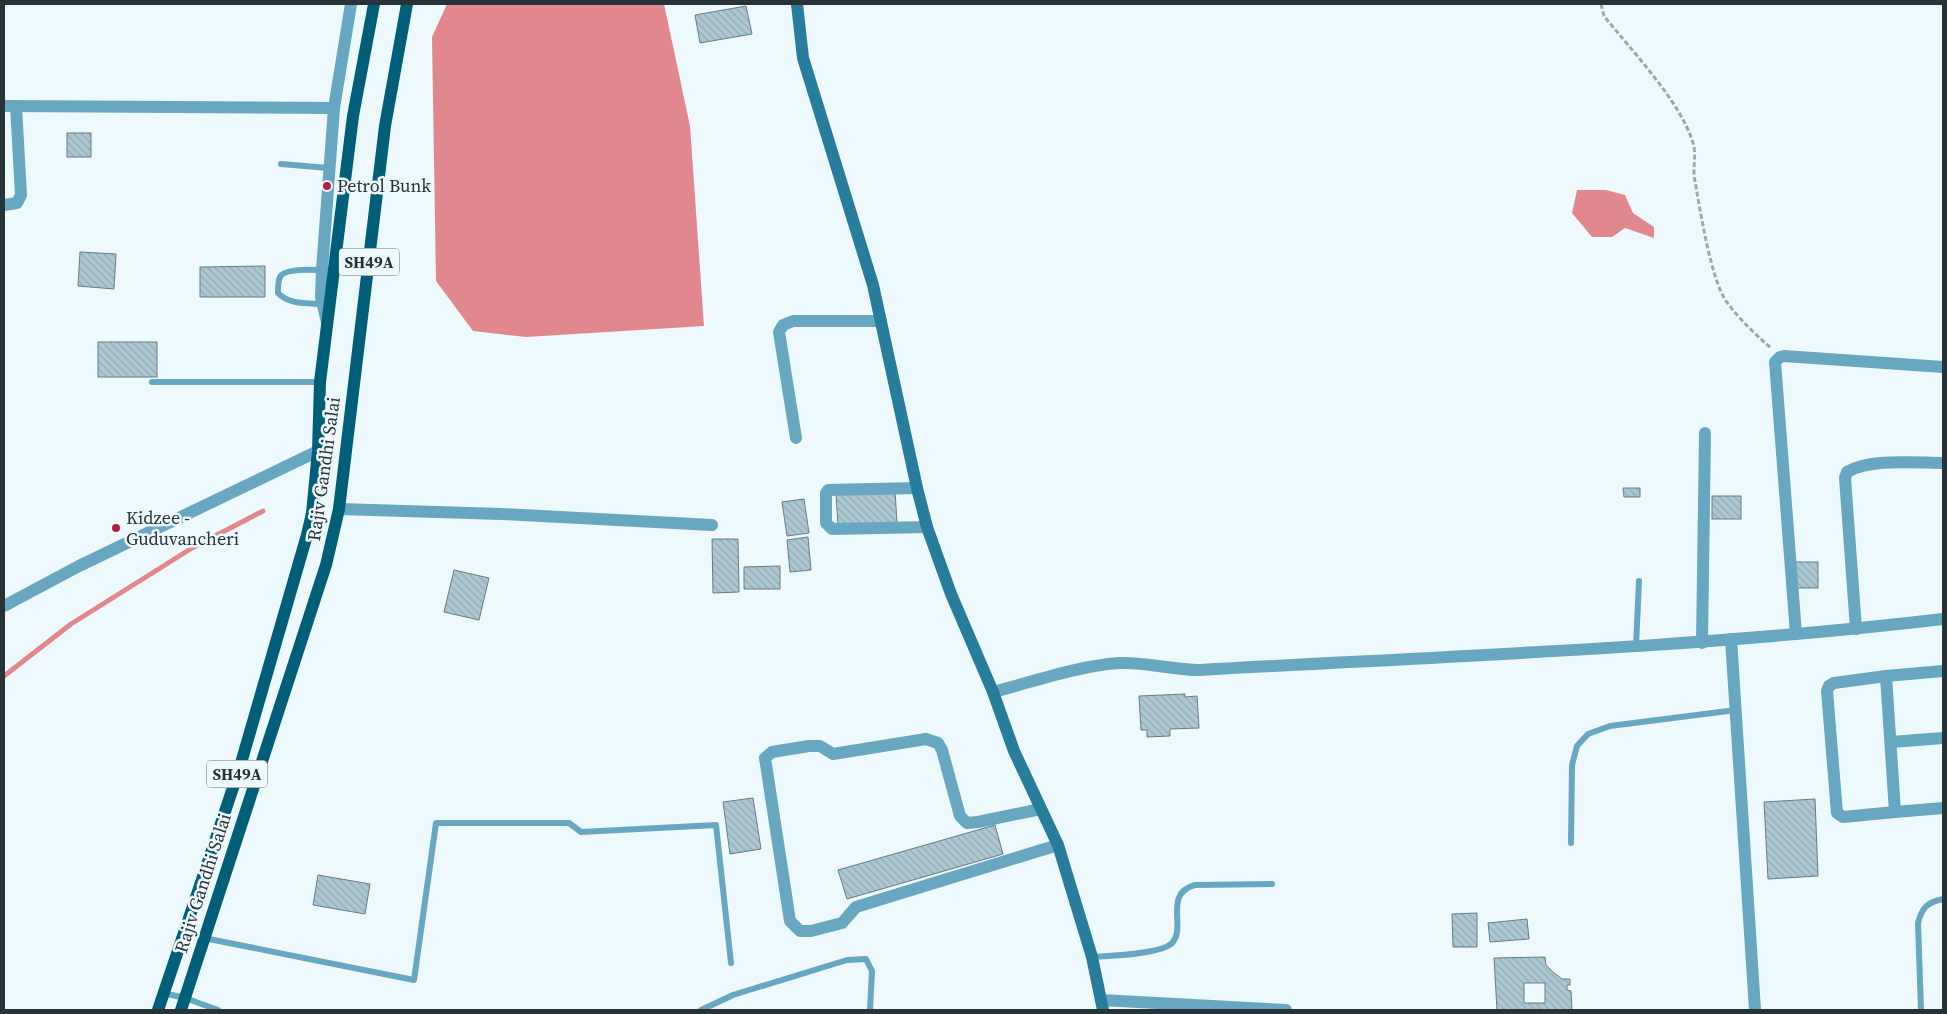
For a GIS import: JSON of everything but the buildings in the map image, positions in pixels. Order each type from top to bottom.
[{"type":"main road","name":"Rajiv Gandhi Salai","points":[[158,1010],[235,781],[308,535],[318,451],[320,382],[353,116],[374,4]]},
{"type":"main road","name":"Rajiv Gandhi Salai","points":[[183,1004],[326,565],[339,509],[385,126],[407,4]]},
{"type":"main road","points":[[235,781],[253,788]]},
{"type":"street","points":[[328,324],[321,298],[329,168],[334,108],[352,4]]},
{"type":"street","points":[[797,4],[803,58],[873,285],[927,527],[951,594],[993,692],[1014,751],[1058,845],[1092,957],[1102,1005],[1286,1010]]},
{"type":"street","points":[[4,205],[17,203],[21,195],[10,106],[334,108]]},
{"type":"street","points":[[796,438],[779,332],[783,324],[793,321],[881,321]]},
{"type":"street","points":[[1796,634],[1775,362],[1780,357],[1943,367]]},
{"type":"street","points":[[1702,642],[1705,433]]},
{"type":"street","points":[[4,606],[79,566],[318,451]]},
{"type":"street","points":[[1856,629],[1845,478],[1847,472],[1854,468],[1868,465],[1943,463]]},
{"type":"street","points":[[917,488],[828,490],[826,494],[826,524],[832,529],[927,527]]},
{"type":"street","points":[[339,509],[502,514],[712,525]]},
{"type":"street","points":[[993,692],[1087,668],[1118,663],[1138,663],[1171,669],[1200,670],[1702,642],[1856,629],[1943,619]]},
{"type":"street","points":[[1731,639],[1755,1010]]},
{"type":"street","points":[[1943,671],[1834,683],[1829,686],[1827,691],[1837,813],[1843,817],[1943,808]]},
{"type":"street","points":[[1886,676],[1895,812]]},
{"type":"street","points":[[1891,742],[1943,738]]},
{"type":"street","points":[[1041,808],[967,823],[960,816],[942,750],[938,743],[933,740],[918,740],[833,754],[820,746],[809,746],[772,752],[765,758],[790,921],[800,931],[811,931],[842,923],[856,907],[1058,845]]},
{"type":"lane","points":[[281,164],[329,168]]},
{"type":"lane","points":[[322,270],[288,271],[281,274],[278,293],[291,302],[323,304]]},
{"type":"lane","points":[[152,382],[320,382]]},
{"type":"lane","points":[[1636,646],[1639,581]]},
{"type":"lane","points":[[1571,843],[1572,765],[1577,746],[1588,734],[1610,726],[1736,710]]},
{"type":"lane","points":[[204,938],[414,980],[436,823],[569,823],[581,832],[716,825],[731,963]]},
{"type":"lane","points":[[1092,957],[1157,950],[1173,943],[1176,936],[1179,898],[1181,892],[1186,887],[1195,885],[1272,884]]},
{"type":"lane","points":[[1921,1010],[1918,922],[1921,912],[1926,905],[1943,899]]},
{"type":"lane","points":[[702,1010],[734,996],[847,960],[859,958],[866,959],[872,971],[870,1010]]},
{"type":"lane","points":[[163,993],[183,1004],[218,1010]]},
{"type":"path","points":[[1601,4],[1604,16],[1664,91],[1684,122],[1694,144],[1694,178],[1714,270],[1725,300],[1743,322],[1780,357]]},
{"type":"shaded area","points":[[447,4],[664,4],[690,126],[704,326],[526,337],[473,331],[436,281],[432,37]]},
{"type":"shaded area","points":[[1577,190],[1606,190],[1625,195],[1633,213],[1654,227],[1654,238],[1625,228],[1612,237],[1592,237],[1572,213]]},
{"type":"waterway","points":[[4,676],[71,624],[192,548],[263,511]]},
{"type":"place","name":"Petrol Bunk","points":[[327,186]]},
{"type":"place","name":"Kidzee - Guduvancheri","points":[[116,528]]}]
